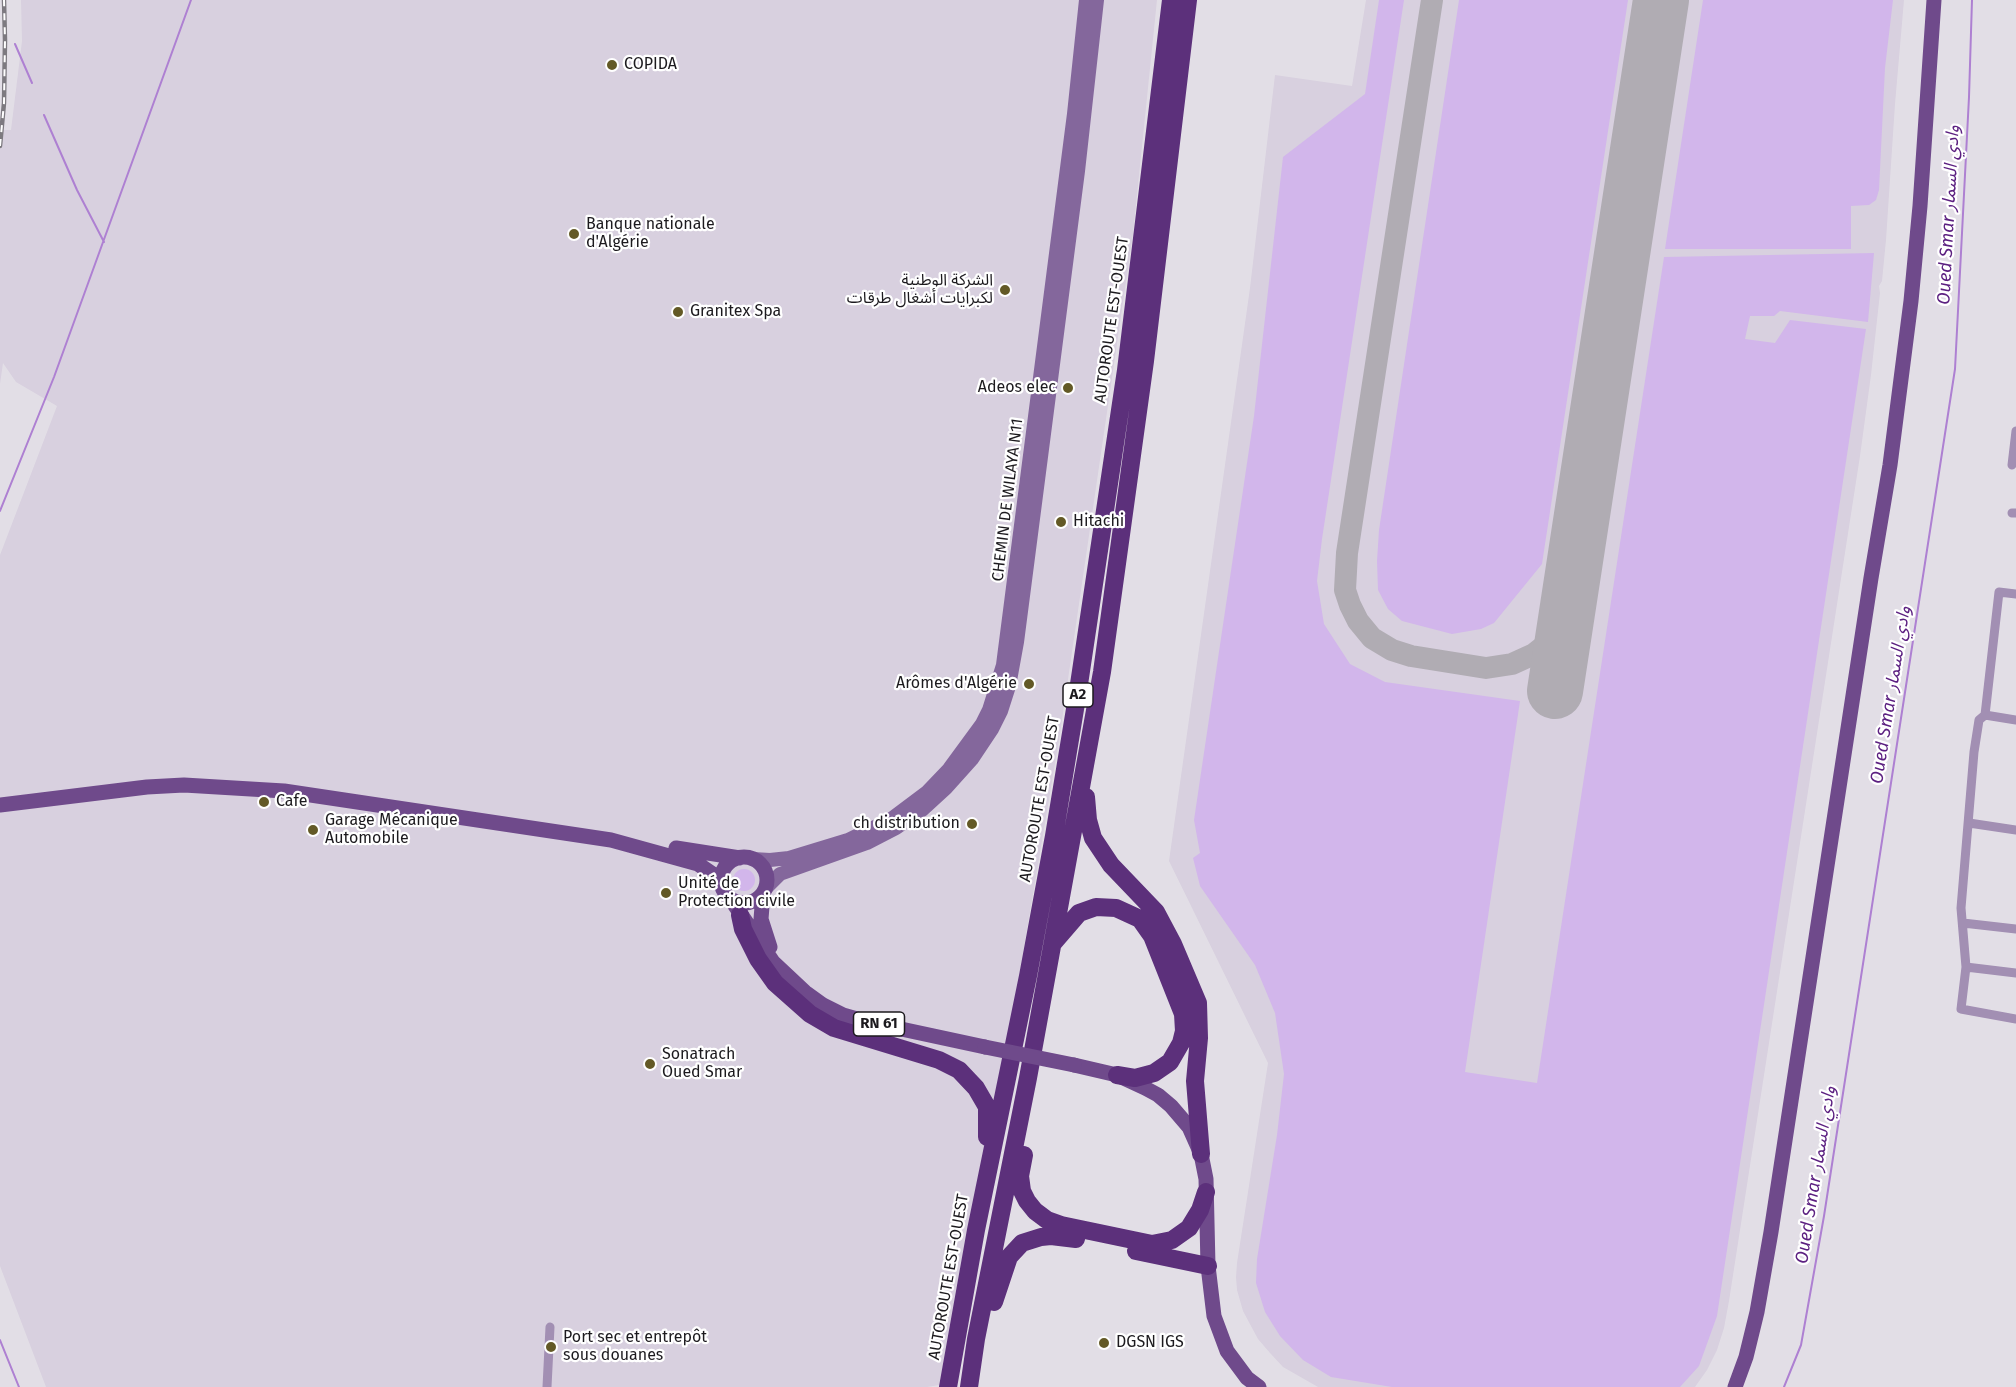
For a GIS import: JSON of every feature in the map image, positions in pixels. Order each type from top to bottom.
[{"type":"highway","name":"AUTOROUTE EST-OUEST","points":[[949,1385],[976,1230],[1028,976],[1078,691],[1126,370],[1171,0]]},
{"type":"highway","name":"A2","points":[[969,1387],[976,1339],[1028,1078],[1089,751],[1112,610],[1188,0]]},
{"type":"highway","points":[[1089,751],[1086,787],[1088,820],[1093,838],[1111,866],[1156,912],[1173,944],[1198,1003],[1199,1038],[1195,1081],[1201,1154]]},
{"type":"highway","points":[[1052,944],[1079,913],[1096,907],[1116,908],[1140,919],[1152,936],[1183,1014],[1184,1031],[1181,1043],[1170,1062],[1154,1073],[1135,1078],[1117,1075]]},
{"type":"highway","points":[[740,915],[743,929],[758,959],[775,983],[810,1014],[834,1028],[939,1060],[959,1070],[976,1088],[987,1107],[988,1130],[976,1230]]},
{"type":"highway","points":[[1028,1078],[1029,1121],[1020,1176],[1022,1191],[1035,1211],[1047,1220],[1061,1225],[1152,1244],[1208,1261]]},
{"type":"highway","points":[[1152,1244],[1172,1240],[1189,1228],[1200,1210],[1206,1192]]},
{"type":"highway","points":[[976,1339],[993,1306],[1009,1257],[1022,1243],[1041,1237],[1061,1236],[1208,1261]]},
{"type":"main road","name":"CHEMIN DE WILAYA N11","points":[[746,859],[789,858],[848,840],[891,819],[915,802],[944,775],[990,710],[1003,665],[1074,114],[1086,0]]},
{"type":"main road","points":[[746,859],[727,865],[723,872],[726,892],[744,903],[751,902],[780,874],[867,843],[909,819],[957,776],[992,729],[1001,711],[1009,686],[1017,642],[1078,171],[1097,0]]},
{"type":"main road","points":[[1735,1387],[1746,1357],[1757,1312],[1771,1232],[1890,465],[1920,206],[1934,0]]},
{"type":"main road","points":[[0,804],[111,790],[184,785],[300,793],[611,840],[645,842],[746,859],[759,863],[766,874],[764,891]]},
{"type":"main road","name":"RN 61","points":[[611,840],[698,864],[717,877],[764,951],[784,974],[823,1005],[843,1015],[1117,1075],[1152,1092],[1171,1106],[1189,1127],[1201,1154],[1206,1192],[1212,1304],[1218,1331],[1227,1351],[1247,1378],[1259,1387]]},
{"type":"main road","name":"RN 61","points":[[764,891],[760,912],[762,927],[784,974]]},
{"type":"street","points":[[2012,465],[2016,431]]},
{"type":"street","points":[[2016,594],[1999,592],[1985,715],[1979,720],[1974,752],[1961,908],[1966,967],[1961,1009],[2016,1019]]},
{"type":"street","points":[[1985,715],[2016,720]]},
{"type":"street","points":[[1969,824],[2016,830]]},
{"type":"street","points":[[1963,923],[2016,929]]},
{"type":"street","points":[[1966,967],[2016,973]]},
{"type":"street","points":[[547,1387],[550,1327]]},
{"type":"shaded area","points":[[21,0],[1157,0],[1133,234],[1060,734],[999,1096],[939,1385],[927,1387],[46,1387],[0,1266],[0,555],[57,406],[16,382],[3,363],[0,384],[0,130],[11,130],[22,41]]},
{"type":"shaded area","points":[[1366,0],[1904,0],[1886,240],[1860,456],[1729,1301],[1717,1350],[1695,1387],[1318,1387],[1283,1367],[1258,1339],[1243,1311],[1237,1290],[1237,1263],[1268,1063],[1169,861],[1250,288],[1275,75],[1352,86]]},
{"type":"shaded area","points":[[1379,0],[1404,0],[1317,581],[1324,624],[1350,664],[1385,682],[1520,701],[1465,1072],[1537,1083],[1664,257],[1874,253],[1868,322],[1780,311],[1774,316],[1750,316],[1745,339],[1775,343],[1790,320],[1866,329],[1717,1316],[1699,1366],[1680,1387],[1392,1387],[1331,1377],[1303,1360],[1280,1336],[1265,1312],[1256,1283],[1257,1259],[1277,1135],[1284,1074],[1275,1013],[1255,965],[1200,886],[1193,858],[1200,853],[1194,820],[1254,416],[1283,157],[1365,94]]},
{"type":"shaded area","points":[[1459,0],[1628,0],[1542,564],[1494,623],[1481,629],[1452,634],[1402,621],[1388,609],[1378,590],[1377,561],[1379,530]]},
{"type":"shaded area","points":[[1703,0],[1893,0],[1885,68],[1879,190],[1876,200],[1869,205],[1851,206],[1851,249],[1665,249]]},
{"type":"shaded area","points":[[744,869],[752,872],[755,880],[752,888],[744,891],[736,888],[733,880],[736,872]]},
{"type":"waterway","points":[[0,511],[54,377],[191,0]]},
{"type":"waterway","name":"Oued Smar وادي السمار","points":[[1784,1387],[1801,1345],[1824,1216],[1955,369],[1972,0]]},
{"type":"waterway","points":[[15,44],[32,83]]},
{"type":"waterway","points":[[44,115],[77,190],[104,242]]},
{"type":"waterway","points":[[0,1340],[19,1387]]},
{"type":"taxiway","points":[[1432,0],[1347,553],[1345,590],[1358,621],[1372,638],[1392,650],[1411,656],[1486,668],[1512,664],[1534,654],[1548,643],[1559,628],[1568,605]]},
{"type":"runway","points":[[1555,691],[1661,0]]},
{"type":"railway","points":[[0,146],[4,103],[4,0]]},
{"type":"place","name":"COPIDA","points":[[612,65]]},
{"type":"place","name":"Banque nationale d'Algérie","points":[[574,234]]},
{"type":"place","name":"الشركة الوطنية لكبرايات أشغال طرقات","points":[[1005,290]]},
{"type":"place","name":"Granitex Spa","points":[[678,312]]},
{"type":"place","name":"Adeos elec","points":[[1068,388]]},
{"type":"place","name":"Hitachi","points":[[1061,522]]},
{"type":"place","name":"Arômes d'Algérie","points":[[1029,684]]},
{"type":"place","name":"Cafe","points":[[264,802]]},
{"type":"place","name":"ch distribution","points":[[972,824]]},
{"type":"place","name":"Garage Mécanique Automobile","points":[[313,830]]},
{"type":"place","name":"Unité de Protection civile","points":[[666,893]]},
{"type":"place","name":"Sonatrach Oued Smar","points":[[650,1064]]},
{"type":"place","name":"DGSN IGS","points":[[1104,1343]]},
{"type":"place","name":"Port sec et entrepôt sous douanes","points":[[551,1347]]}]
